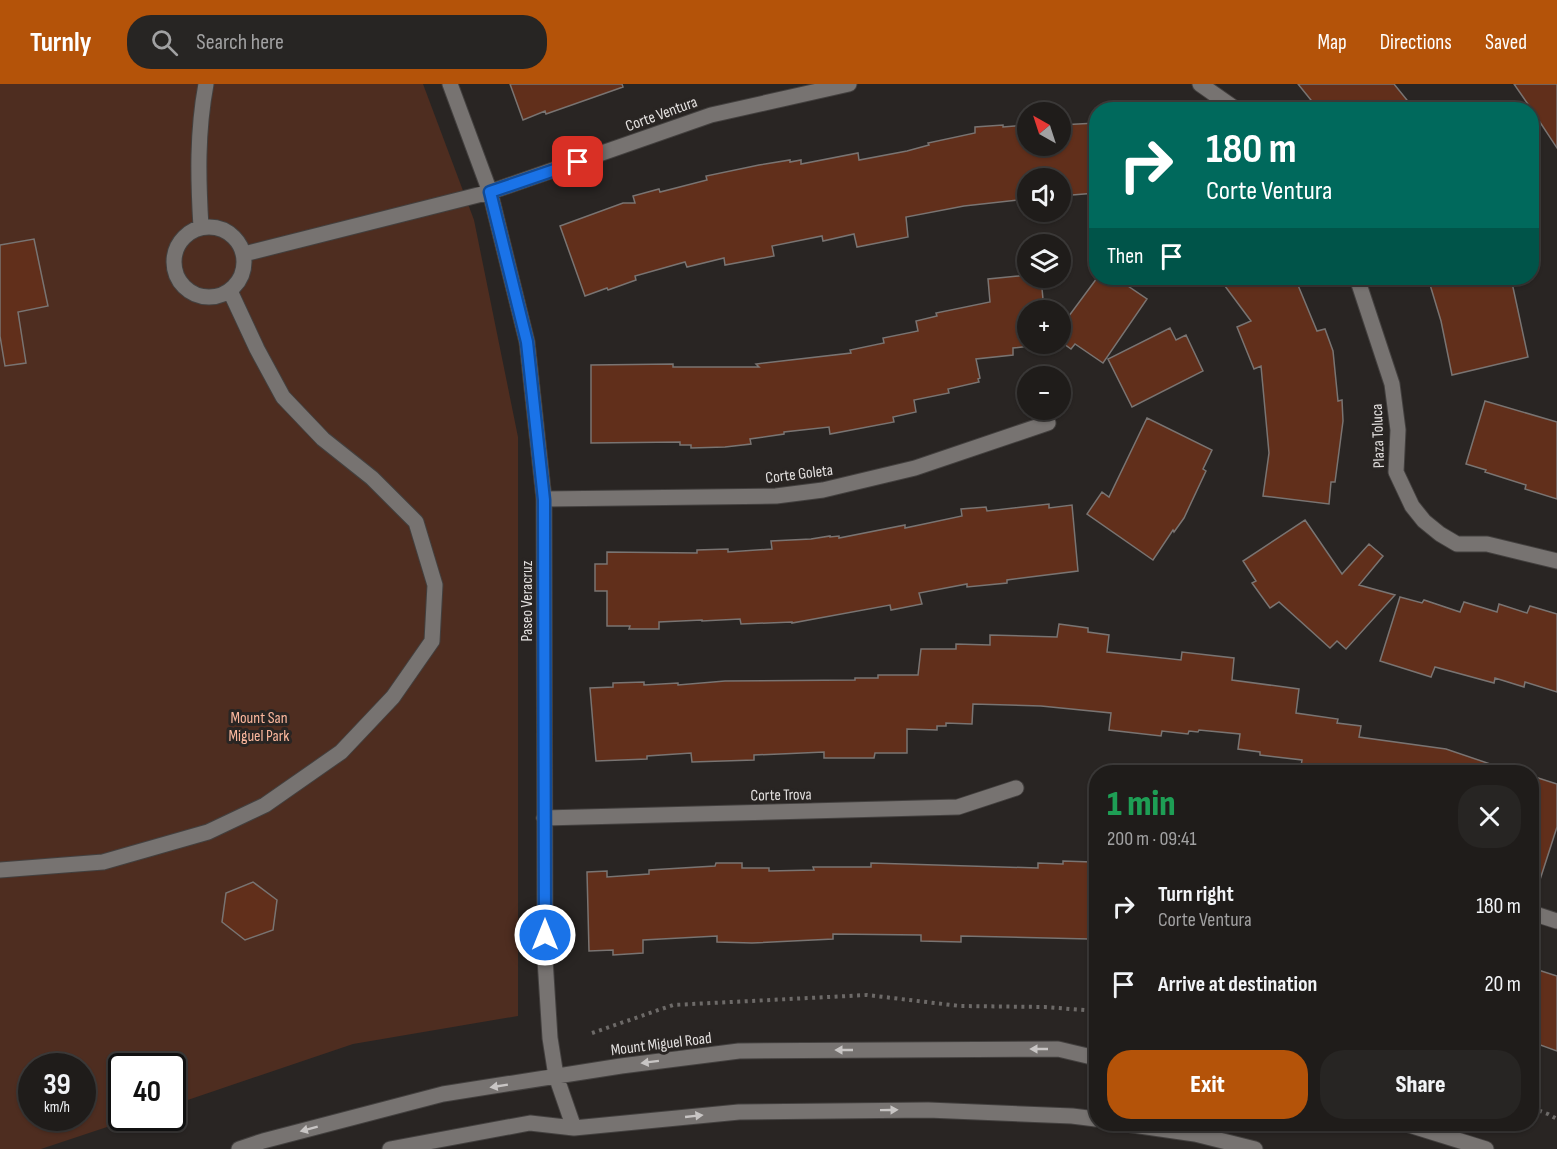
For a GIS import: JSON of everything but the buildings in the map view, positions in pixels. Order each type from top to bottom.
[{"type":"street","points":[[201,227],[197,164],[201,111],[206,84]]},
{"type":"street","name":"Paseo Veracruz","points":[[450,84],[490,192],[527,342],[544,500],[545,959],[550,1038],[556,1076],[573,1128]]},
{"type":"street","name":"Corte Ventura","points":[[244,254],[490,192],[711,115],[849,84]]},
{"type":"street","points":[[1200,84],[1226,102]]},
{"type":"street","points":[[215,226],[228,231],[238,241],[244,254],[244,268],[239,281],[230,291],[216,297],[203,297],[190,292],[180,282],[174,270],[174,256],[179,243],[189,232],[201,227],[215,226]]},
{"type":"street","name":"Plaza Toluca","points":[[1359,285],[1392,384],[1398,430],[1396,472],[1412,506],[1424,521],[1457,544],[1486,544],[1557,561]]},
{"type":"street","points":[[0,870],[103,862],[208,832],[265,805],[341,752],[393,697],[432,641],[435,585],[416,522],[372,478],[323,439],[283,397],[230,291]]},
{"type":"street","name":"Corte Goleta","points":[[544,500],[776,496],[823,490],[915,468],[1048,423]]},
{"type":"street","name":"Corte Trova","points":[[544,818],[958,807],[1016,788]]},
{"type":"street","points":[[1539,915],[1557,921]]},
{"type":"street","name":"Mount Miguel Road","points":[[239,1149],[442,1094],[739,1051],[1058,1049],[1089,1056]]},
{"type":"street","points":[[390,1149],[530,1123],[573,1128],[739,1112],[928,1110],[1089,1118]]},
{"type":"street","points":[[1174,1131],[1255,1149]]},
{"type":"street","points":[[1428,1131],[1486,1149]]},
{"type":"path","points":[[592,1033],[673,1005],[867,995],[960,1005],[1089,1010]]},
{"type":"path","points":[[1539,1111],[1557,1119]]},
{"type":"green space","name":"Mount San Miguel Park","points":[[0,84],[423,84],[474,220],[518,437],[518,1016],[353,1044],[186,1101],[186,1053],[108,1053],[108,1127],[96,1131],[96,1053],[18,1053],[18,1131],[95,1131],[41,1149],[0,1149]]},
{"type":"route","points":[[545,935],[544,500],[527,342],[490,192],[578,162]]}]
